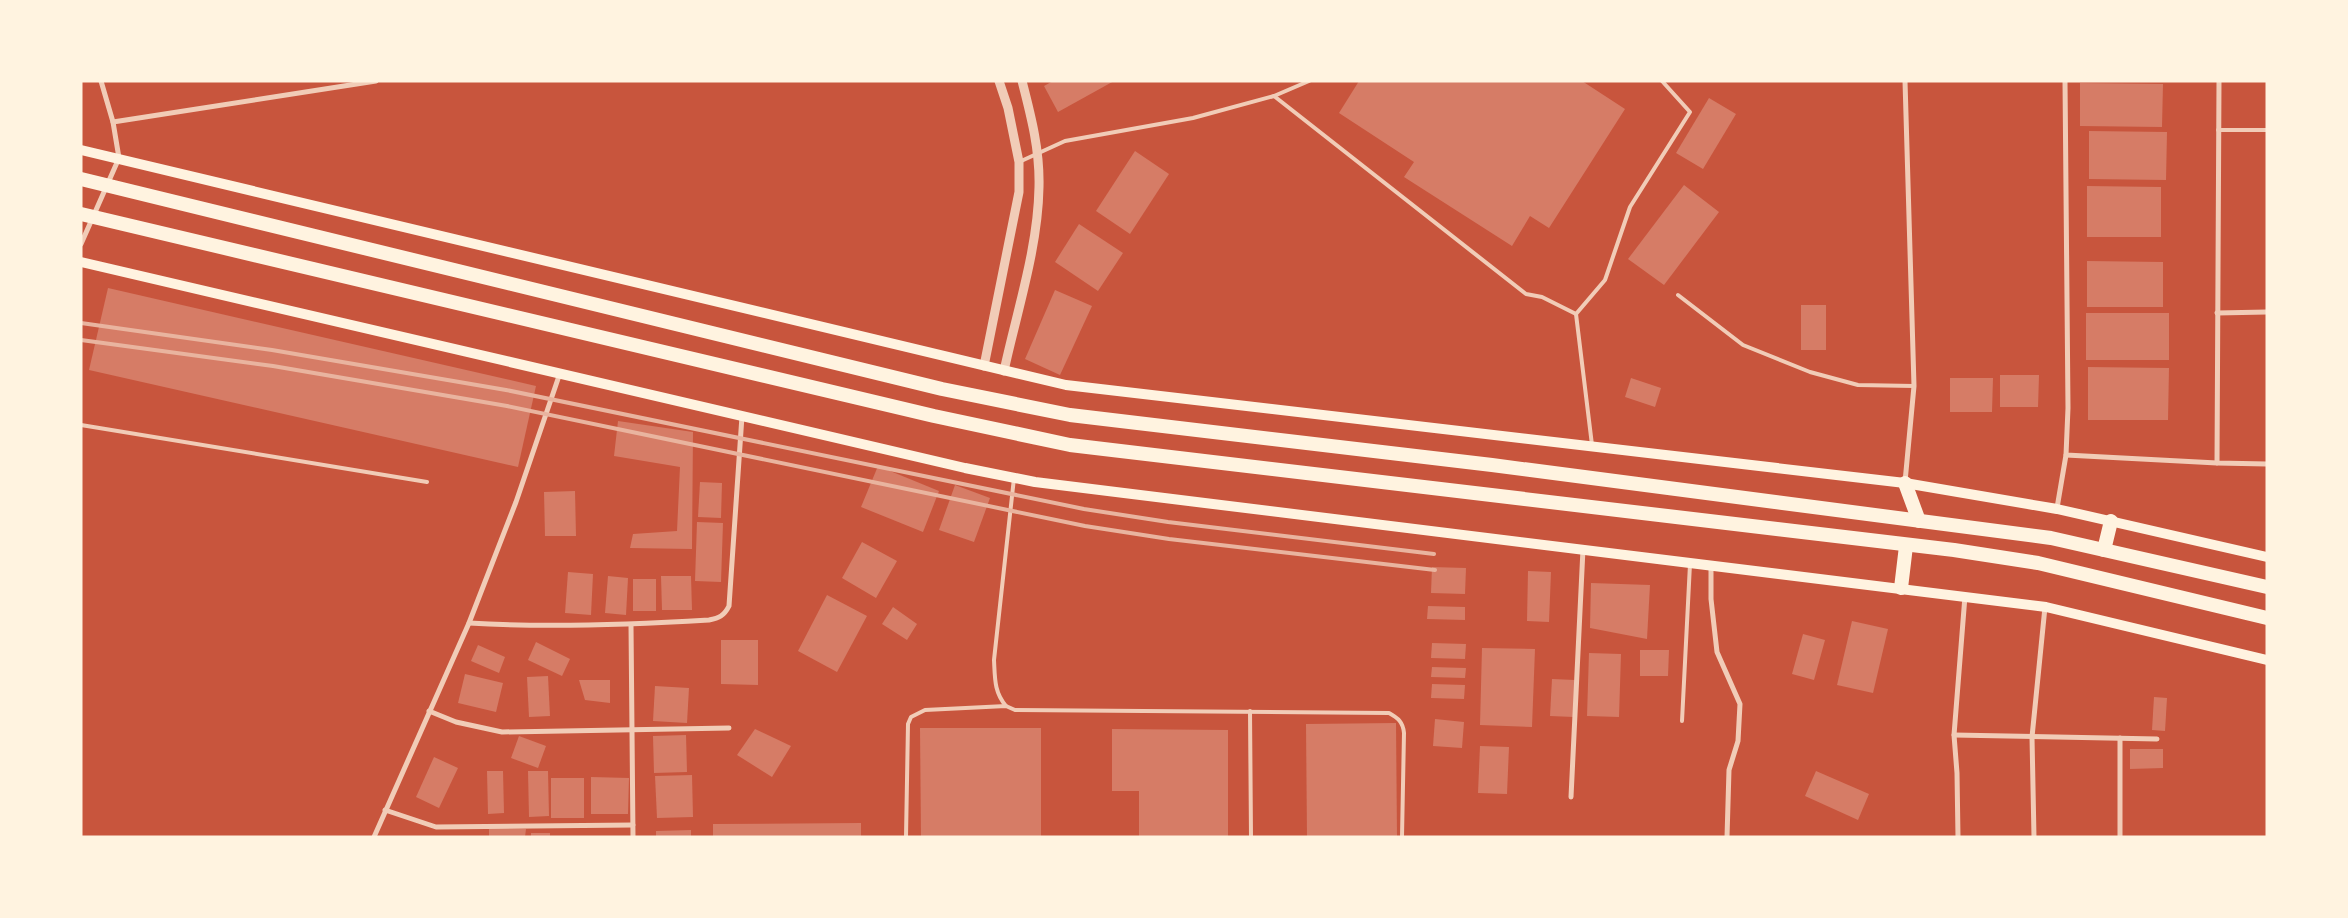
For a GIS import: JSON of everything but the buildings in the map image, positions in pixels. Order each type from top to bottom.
[{"type":"highway","points":[[81,179],[942,389],[1070,415],[1492,465],[2051,538],[2267,587]]},
{"type":"highway","points":[[81,214],[934,416],[1070,445],[1510,496],[2038,563],[2267,618]]},
{"type":"highway","points":[[1904,483],[1918,521]]},
{"type":"highway","points":[[2104,550],[2110,521]]},
{"type":"highway","points":[[1901,588],[1906,546]]},
{"type":"main road","points":[[81,150],[1004,371],[1085,388],[1904,483],[2056,509],[2267,558]]},
{"type":"main road","points":[[81,262],[1014,478],[2046,606],[2267,660]]},
{"type":"street","points":[[81,244],[119,158],[113,122],[101,81]]},
{"type":"street","points":[[113,122],[376,81]]},
{"type":"street","points":[[984,366],[1020,192],[1019,162],[1008,108],[999,81]]},
{"type":"street","points":[[1004,371],[1031,250],[1039,187],[1038,154],[1022,81]]},
{"type":"street","points":[[1904,483],[1914,386],[1905,81]]},
{"type":"street","points":[[2056,509],[2066,455],[2068,408],[2065,81]]},
{"type":"street","points":[[2217,463],[2219,81]]},
{"type":"street","points":[[2217,313],[2267,312]]},
{"type":"street","points":[[374,837],[469,623],[516,502],[560,373]]},
{"type":"street","points":[[469,623],[531,627],[631,625],[708,620],[718,618],[726,613],[729,606],[742,415]]},
{"type":"street","points":[[2066,455],[2267,464]]},
{"type":"street","points":[[1571,797],[1583,549]]},
{"type":"street","points":[[1711,565],[1711,599],[1717,652],[1740,704],[1738,741],[1729,770],[1727,837]]},
{"type":"street","points":[[1958,837],[1958,773],[1954,735],[1966,596]]},
{"type":"street","points":[[2034,837],[2032,737],[2046,606]]},
{"type":"street","points":[[631,625],[633,837]]},
{"type":"street","points":[[429,711],[456,722],[502,732],[631,728],[729,728]]},
{"type":"street","points":[[1954,735],[2157,739]]},
{"type":"street","points":[[2120,738],[2120,837]]},
{"type":"street","points":[[385,810],[436,827],[633,825]]},
{"type":"lane","points":[[1019,162],[1065,142],[1193,118],[1274,96],[1309,81]]},
{"type":"lane","points":[[1593,447],[1576,314],[1605,280],[1630,207],[1690,112],[1662,81]]},
{"type":"lane","points":[[1274,96],[1526,294],[1542,297],[1576,314]]},
{"type":"lane","points":[[2218,130],[2267,130]]},
{"type":"lane","points":[[1678,295],[1743,345],[1810,372],[1858,385],[1914,386]]},
{"type":"lane","points":[[81,425],[427,482]]},
{"type":"lane","points":[[1006,706],[998,697],[995,684],[994,660],[1014,478]]},
{"type":"lane","points":[[1682,721],[1690,562]]},
{"type":"lane","points":[[906,837],[908,724],[911,718],[925,710],[1006,706],[1016,710],[1389,713],[1398,718],[1403,725],[1404,733],[1402,837]]},
{"type":"lane","points":[[1250,711],[1251,837]]},
{"type":"railway","points":[[81,323],[272,350],[506,390],[1084,509],[1168,522],[1434,554]]},
{"type":"railway","points":[[81,340],[273,366],[507,406],[1085,526],[1169,539],[1435,570]]}]
